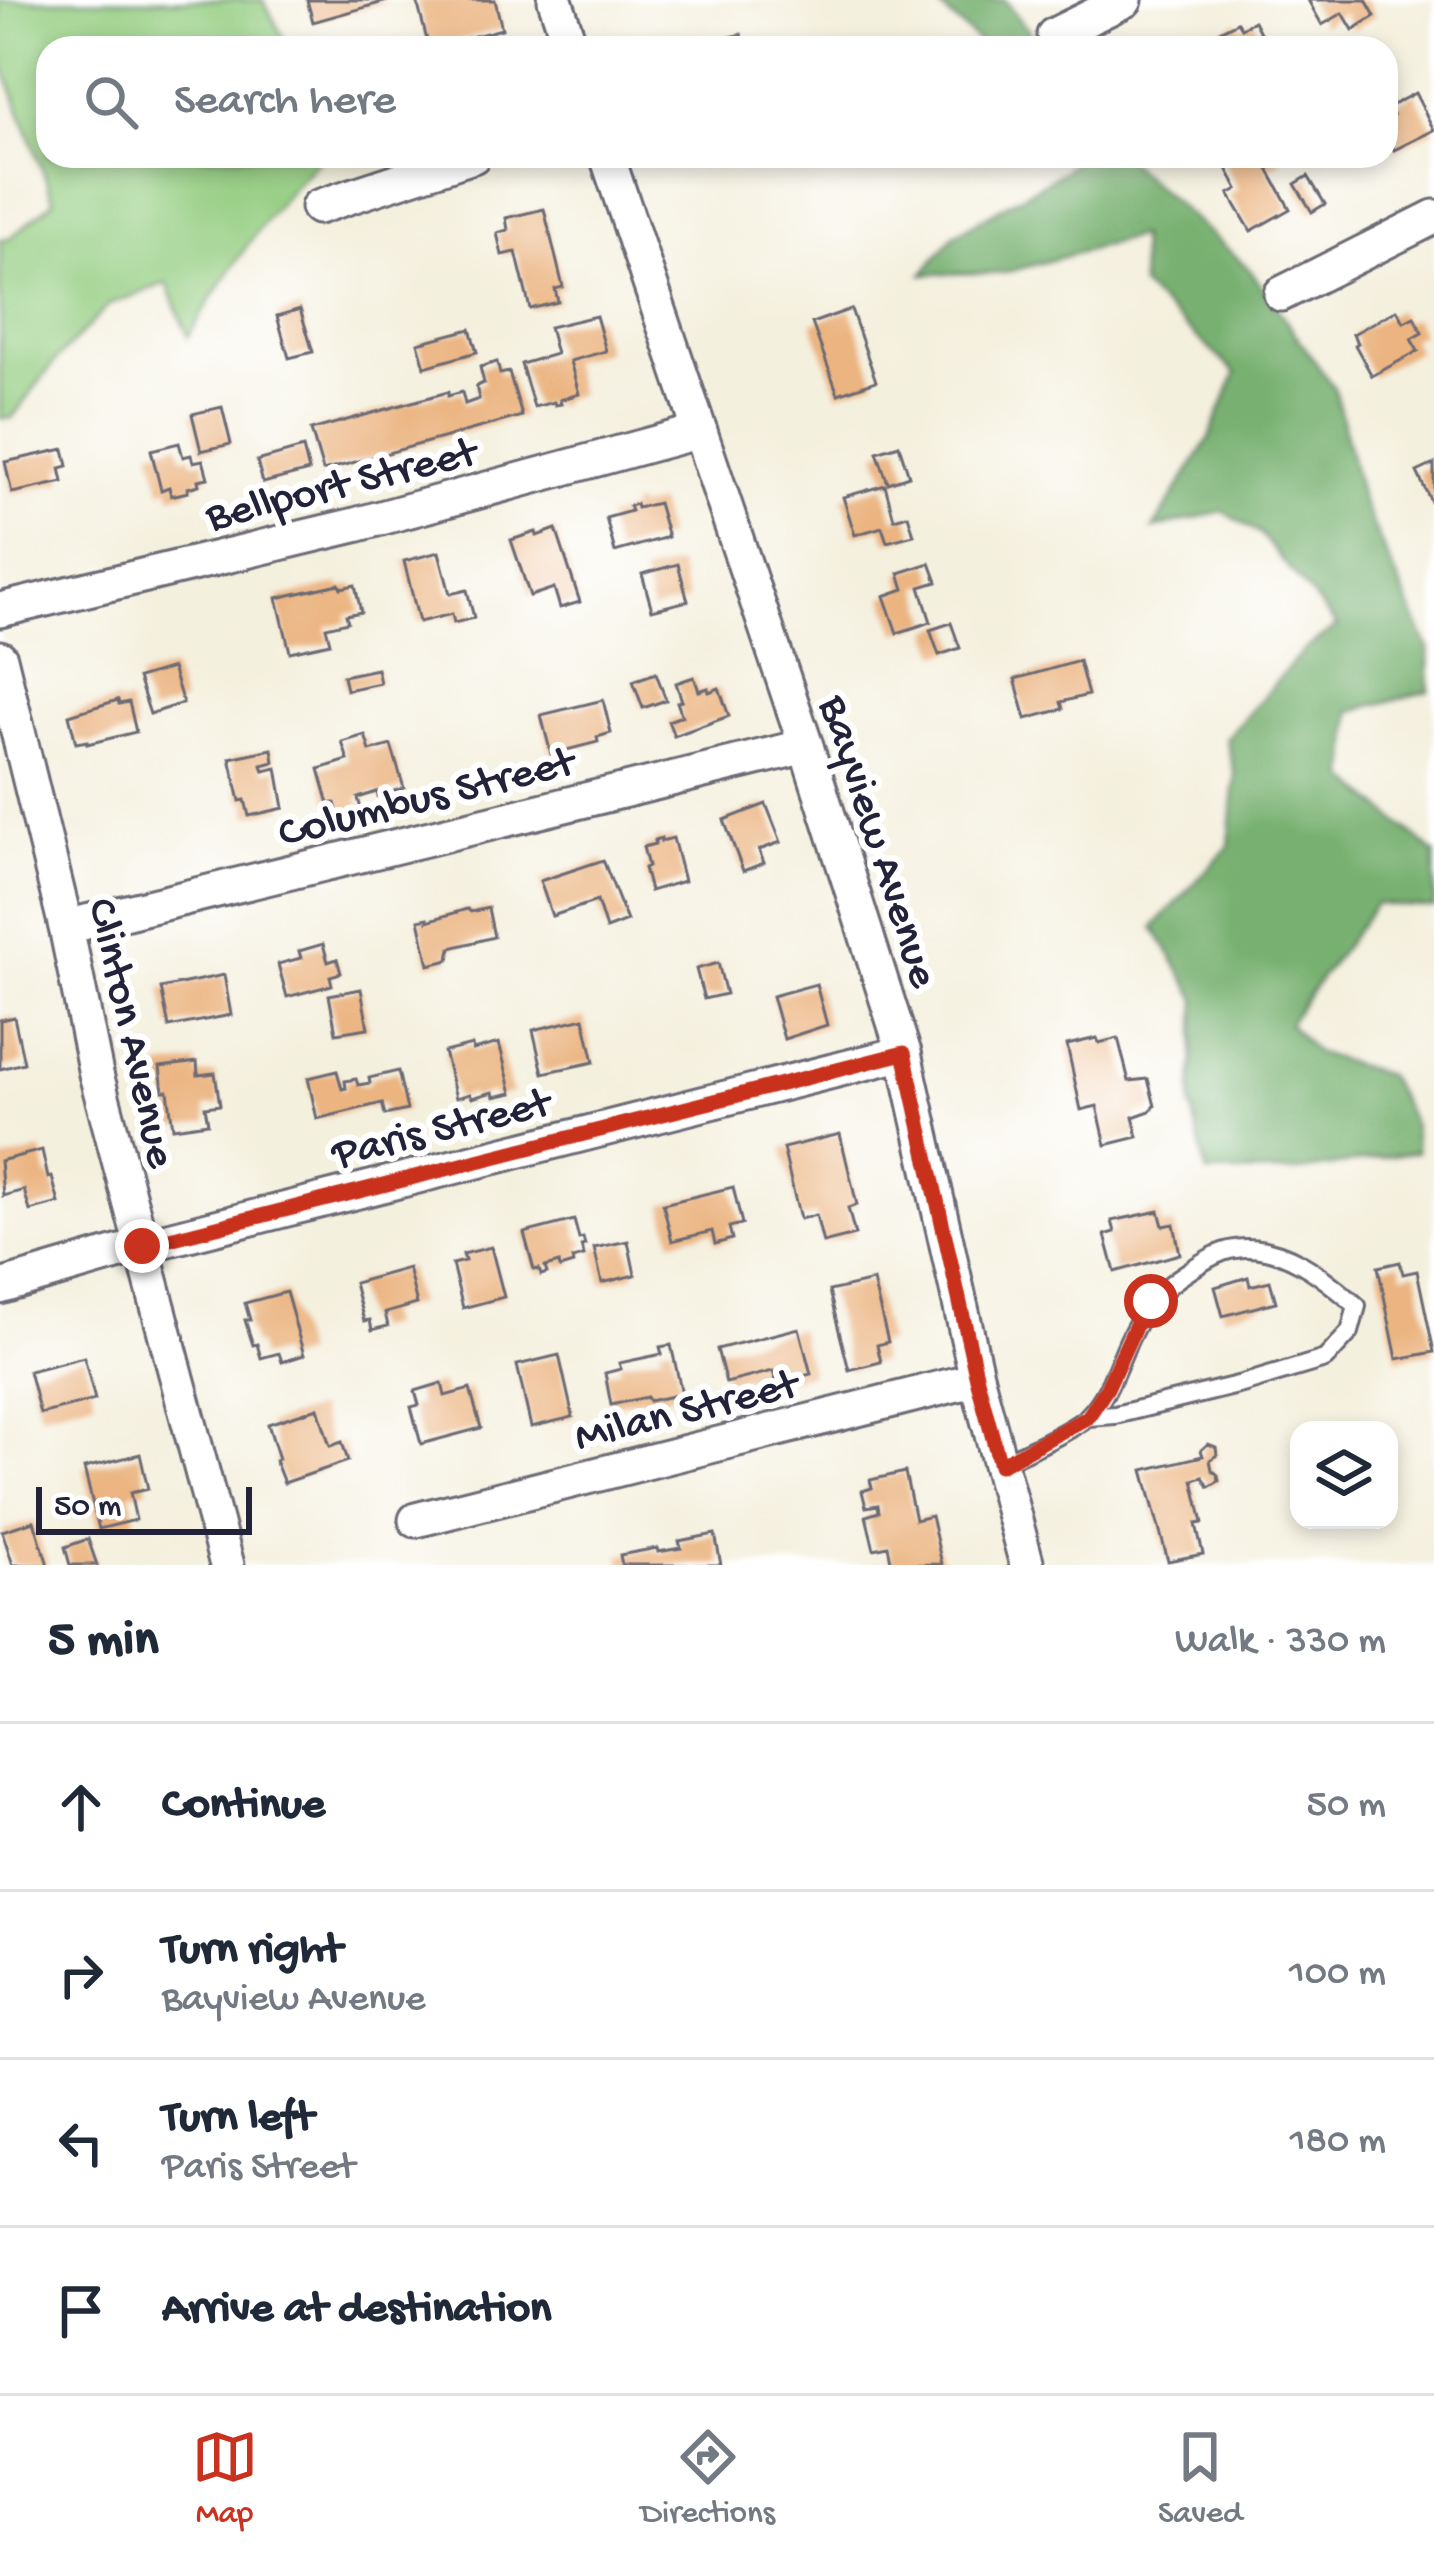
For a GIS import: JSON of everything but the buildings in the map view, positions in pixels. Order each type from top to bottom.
[{"type":"street","points":[[555,0],[567,36]]},
{"type":"street","points":[[1054,35],[1125,0]]},
{"type":"street","points":[[318,206],[436,168]]},
{"type":"street","name":"Bayview Avenue","points":[[611,168],[904,1053],[977,1379],[1028,1565]]},
{"type":"street","points":[[1281,294],[1434,218]]},
{"type":"street","name":"Bellport Street","points":[[0,610],[355,525],[700,431]]},
{"type":"street","name":"Clinton Avenue","points":[[0,658],[66,927],[96,1074],[227,1565]]},
{"type":"street","name":"Columbus Street","points":[[66,927],[806,746]]},
{"type":"street","name":"Paris Street","points":[[0,1287],[142,1246],[904,1053]]},
{"type":"street","name":"Milan Street","points":[[416,1520],[977,1379]]},
{"type":"lane","points":[[1000,1465],[1088,1417],[1242,1384],[1325,1359],[1349,1332],[1357,1306],[1293,1259],[1259,1249],[1233,1249],[1206,1259],[1151,1301],[1088,1417]]},
{"type":"green space","points":[[0,0],[263,0],[282,36],[36,36],[36,153],[0,57]]},
{"type":"green space","points":[[932,0],[1005,0],[1033,36],[972,36]]},
{"type":"green space","points":[[42,168],[311,168],[266,219],[188,337],[167,283],[110,304],[56,360],[12,418],[0,418],[0,239],[9,239],[54,201]]},
{"type":"green space","points":[[1135,168],[1248,267],[1335,390],[1361,499],[1429,649],[1429,691],[1351,711],[1347,778],[1434,853],[1434,908],[1375,904],[1288,1023],[1315,1052],[1387,1075],[1412,1121],[1417,1152],[1295,1172],[1207,1173],[1191,1105],[1197,999],[1154,927],[1229,846],[1235,776],[1226,739],[1304,650],[1337,626],[1261,535],[1223,511],[1153,529],[1208,440],[1236,373],[1141,286],[1139,236],[1004,273],[923,274],[954,235],[1064,171]]},
{"type":"route","points":[[142,1246],[904,1053],[1000,1465],[1088,1417],[1151,1301]]}]
